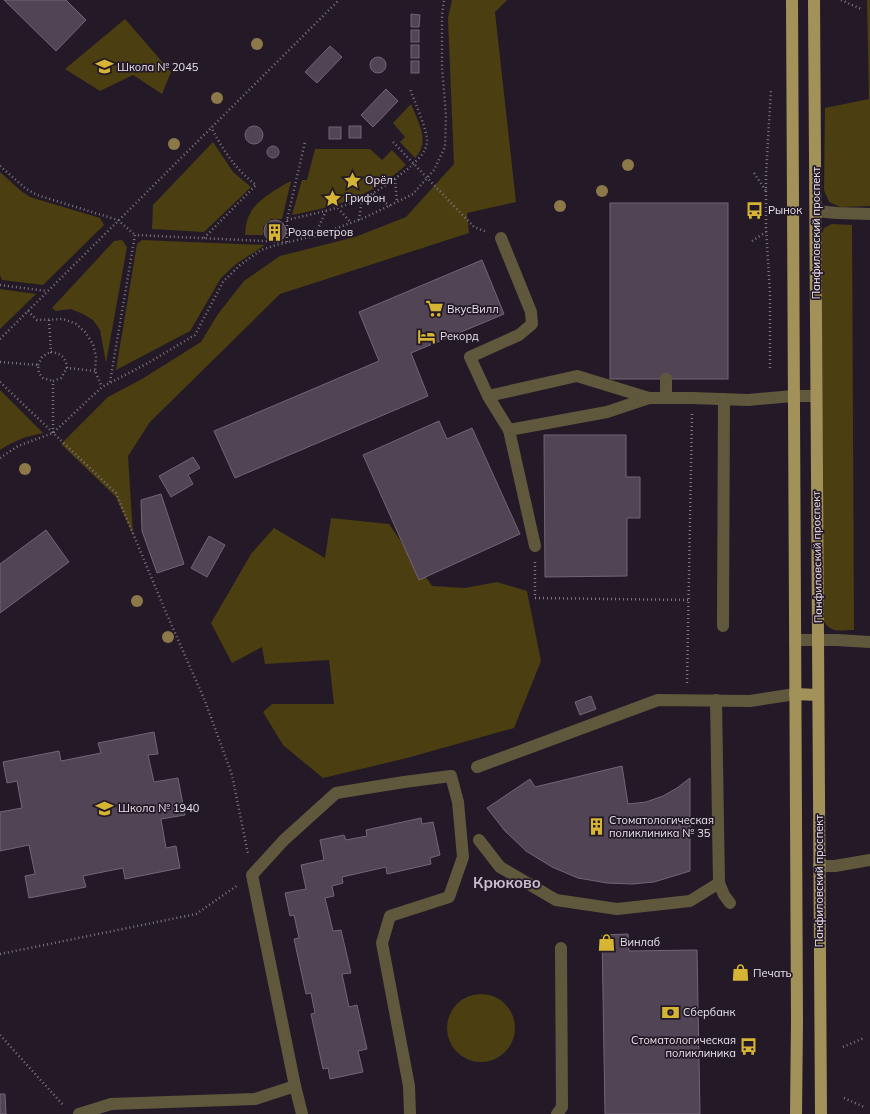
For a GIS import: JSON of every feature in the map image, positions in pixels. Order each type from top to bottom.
[{"type":"main road","name":"Панфиловский проспект","points":[[792,0],[796,1114]]},
{"type":"main road","name":"Панфиловский проспект","points":[[814,0],[821,1114]]},
{"type":"main road","points":[[795,694],[818,695]]},
{"type":"lane","points":[[816,211],[870,214]]},
{"type":"lane","points":[[501,238],[531,312],[532,324],[519,335],[470,357],[488,396],[509,430],[535,546]]},
{"type":"lane","points":[[488,396],[577,376],[649,398],[748,400],[793,396],[816,396]]},
{"type":"lane","points":[[666,379],[666,398]]},
{"type":"lane","points":[[509,430],[606,412],[649,398]]},
{"type":"lane","points":[[723,626],[724,399]]},
{"type":"lane","points":[[795,640],[870,642]]},
{"type":"lane","points":[[477,767],[658,700],[750,701],[795,694]]},
{"type":"lane","points":[[716,700],[719,883],[724,896],[730,903]]},
{"type":"lane","points":[[302,1114],[252,875],[284,840],[336,793],[451,776],[458,802],[463,857],[449,897],[390,916],[382,943],[409,1086],[410,1114]]},
{"type":"lane","points":[[479,840],[500,867],[556,900],[617,909],[690,901],[719,883]]},
{"type":"lane","points":[[819,866],[835,866],[870,860]]},
{"type":"lane","points":[[557,1114],[562,1107],[562,948]]},
{"type":"lane","points":[[79,1114],[111,1104],[255,1099],[295,1086]]},
{"type":"path","points":[[0,339],[339,0]]},
{"type":"path","points":[[0,458],[18,446],[53,433],[102,387],[148,363],[195,335],[223,282],[240,264],[261,250],[276,245],[314,237],[359,220],[414,194],[434,170],[445,147],[446,115],[442,68],[442,15],[444,0]]},
{"type":"path","points":[[841,0],[862,9]]},
{"type":"path","points":[[287,220],[338,208],[362,199],[373,194],[414,164],[425,150],[427,141],[410,89]]},
{"type":"path","points":[[770,368],[770,294],[766,232],[766,175],[771,89]]},
{"type":"path","points":[[204,238],[256,185],[246,178],[230,160],[211,127]]},
{"type":"path","points":[[287,242],[287,220],[306,142]]},
{"type":"path","points":[[393,142],[474,227],[501,238]]},
{"type":"path","points":[[0,166],[25,188],[37,195],[118,220],[135,235],[287,242],[295,241]]},
{"type":"path","points":[[754,173],[766,192]]},
{"type":"path","points":[[395,179],[397,202]]},
{"type":"path","points":[[373,194],[390,206]]},
{"type":"path","points":[[359,220],[362,199]]},
{"type":"path","points":[[338,208],[350,223]]},
{"type":"path","points":[[314,237],[327,210]]},
{"type":"path","points":[[752,241],[766,232]]},
{"type":"path","points":[[110,383],[135,235]]},
{"type":"path","points":[[0,285],[47,291]]},
{"type":"path","points":[[28,311],[37,320],[63,319],[76,324],[85,332],[93,344],[96,357],[95,371],[102,387]]},
{"type":"path","points":[[50,320],[50,352]]},
{"type":"path","points":[[50,352],[59,353],[67,362],[67,368],[60,378],[53,381],[43,378],[39,373],[38,365],[42,357],[50,352]]},
{"type":"path","points":[[0,362],[38,365]]},
{"type":"path","points":[[67,368],[95,371]]},
{"type":"path","points":[[53,381],[53,433]]},
{"type":"path","points":[[0,382],[116,493],[205,701],[229,768],[252,875],[196,914],[0,954]]},
{"type":"path","points":[[687,700],[692,398]]},
{"type":"path","points":[[535,546],[535,598],[689,600]]},
{"type":"path","points":[[0,1035],[67,1108]]},
{"type":"path","points":[[843,1048],[864,1038]]},
{"type":"path","points":[[844,1098],[864,1107]]},
{"type":"shaded area","points":[[452,0],[507,0],[495,12],[516,202],[467,213],[469,233],[280,294],[150,422],[128,456],[133,535],[116,497],[61,444],[108,397],[142,379],[201,342],[218,314],[244,281],[280,256],[355,237],[406,217],[454,164],[448,18]]},
{"type":"shaded area","points":[[867,0],[870,0],[870,206],[840,207],[829,202],[824,190],[825,108],[869,99]]},
{"type":"shaded area","points":[[125,19],[171,72],[162,94],[133,75],[100,91],[65,69]]},
{"type":"shaded area","points":[[411,104],[420,125],[423,139],[420,152],[415,158],[400,142],[405,137],[393,123]]},
{"type":"shaded area","points":[[213,142],[233,172],[251,187],[204,232],[152,229],[153,205]]},
{"type":"shaded area","points":[[315,149],[370,149],[382,160],[392,150],[406,165],[379,185],[353,199],[324,208],[292,215],[302,180],[307,180]]},
{"type":"shaded area","points":[[0,172],[30,197],[100,218],[104,225],[43,285],[2,280],[0,275]]},
{"type":"shaded area","points":[[291,181],[282,219],[271,219],[263,227],[263,235],[245,235],[246,224],[257,204],[262,199]]},
{"type":"shaded area","points":[[832,224],[852,225],[854,630],[840,631],[829,627],[823,620],[821,236],[824,228]]},
{"type":"shaded area","points":[[122,240],[127,247],[106,363],[100,330],[93,320],[71,309],[56,311],[52,308],[114,241]]},
{"type":"shaded area","points":[[142,240],[265,245],[236,264],[221,278],[190,331],[116,370],[137,244]]},
{"type":"shaded area","points":[[0,289],[36,294],[0,329]]},
{"type":"shaded area","points":[[0,390],[43,433],[20,439],[0,450]]},
{"type":"shaded area","points":[[331,518],[389,524],[432,586],[465,588],[497,582],[527,591],[541,661],[514,728],[407,758],[323,778],[283,745],[263,712],[272,704],[334,704],[329,660],[265,664],[262,647],[232,663],[211,623],[251,554],[274,528],[325,558]]},
{"type":"shaded area","points":[[481,994],[494,997],[505,1004],[512,1015],[515,1028],[512,1041],[505,1052],[494,1059],[481,1062],[468,1059],[457,1052],[450,1041],[447,1028],[450,1015],[457,1004],[468,997]]},
{"type":"building","points":[[4,0],[66,0],[86,20],[56,51]]},
{"type":"building","points":[[411,14],[420,15],[419,27],[411,27]]},
{"type":"building","points":[[411,30],[419,30],[419,42],[411,42]]},
{"type":"building","points":[[411,45],[419,45],[419,58],[411,58]]},
{"type":"building","points":[[330,46],[342,57],[317,83],[305,72]]},
{"type":"building","points":[[378,57],[384,59],[386,65],[384,71],[378,73],[372,71],[370,65],[372,59]]},
{"type":"building","points":[[411,61],[419,61],[419,73],[411,73]]},
{"type":"building","points":[[386,89],[398,101],[373,127],[361,115]]},
{"type":"building","points":[[254,126],[260,129],[263,135],[260,141],[254,144],[248,141],[245,135],[248,129]]},
{"type":"building","points":[[349,126],[361,126],[361,138],[349,138]]},
{"type":"building","points":[[329,127],[341,127],[341,139],[329,139]]},
{"type":"building","points":[[273,146],[277,148],[279,152],[277,156],[273,158],[269,156],[267,152],[269,148]]},
{"type":"building","points":[[610,203],[728,203],[728,379],[610,379]]},
{"type":"building","name":"Роза ветров","points":[[275,220],[279,221],[285,227],[285,235],[279,241],[275,242],[271,241],[265,235],[264,231],[265,227],[271,221]]},
{"type":"building","points":[[482,260],[504,314],[411,353],[428,396],[235,478],[214,431],[379,361],[359,312]]},
{"type":"building","points":[[439,421],[447,439],[472,428],[520,534],[419,580],[363,455]]},
{"type":"building","points":[[544,435],[626,435],[626,477],[640,477],[640,518],[627,518],[627,576],[545,577]]},
{"type":"building","points":[[193,457],[200,468],[188,475],[193,484],[171,497],[159,476]]},
{"type":"building","points":[[161,494],[184,564],[157,573],[142,531],[141,500]]},
{"type":"building","points":[[46,530],[69,562],[0,613],[0,564]]},
{"type":"building","points":[[209,536],[225,545],[207,577],[191,568]]},
{"type":"building","points":[[591,696],[596,709],[580,715],[575,702]]},
{"type":"building","points":[[154,732],[158,754],[148,755],[154,782],[178,778],[185,815],[161,819],[166,848],[176,846],[180,868],[125,879],[123,868],[83,876],[86,887],[29,898],[25,876],[35,874],[29,845],[0,851],[0,812],[22,808],[17,781],[7,783],[3,762],[59,751],[61,761],[101,753],[98,743]]},
{"type":"building","name":"Стоматологическая поликлиника № 35","points":[[622,766],[628,804],[646,802],[663,796],[690,778],[690,871],[654,882],[632,884],[607,883],[578,878],[552,867],[526,851],[505,831],[487,808],[530,779],[535,787]]},
{"type":"building","points":[[421,818],[422,824],[433,822],[440,855],[430,858],[431,864],[387,874],[386,867],[342,877],[343,883],[332,886],[334,896],[325,898],[333,931],[341,930],[351,973],[342,974],[349,1007],[357,1005],[367,1049],[358,1051],[363,1072],[330,1079],[328,1068],[323,1069],[311,1014],[315,1013],[311,993],[306,994],[294,939],[299,938],[294,915],[290,916],[285,893],[306,889],[301,865],[324,860],[320,840],[344,835],[346,840],[367,836],[366,830]]},
{"type":"building","points":[[628,934],[629,951],[697,950],[700,1114],[605,1114],[602,935]]},
{"type":"building","points":[[0,1094],[5,1094],[6,1114],[0,1114]]},
{"type":"place","name":"Школа № 2045","points":[[104,67]]},
{"type":"place","name":"Орёл","points":[[352,180]]},
{"type":"place","name":"Грифон","points":[[332,198]]},
{"type":"place","name":"Рынок","points":[[755,210]]},
{"type":"place","name":"Роза ветров","points":[[275,232]]},
{"type":"place","name":"ВкусВилл","points":[[434,309]]},
{"type":"place","name":"Рекорд","points":[[427,336]]},
{"type":"place","name":"Школа № 1940","points":[[105,808]]},
{"type":"place","name":"Стоматологическая поликлиника № 35","points":[[596,826]]},
{"type":"place","name":"Винлаб","points":[[607,942]]},
{"type":"place","name":"Печать","points":[[740,973]]},
{"type":"place","name":"Сбербанк","points":[[670,1012]]},
{"type":"place","name":"Стоматологическая поликлиника","points":[[749,1046]]},
{"type":"district","name":"Крюково","points":[[507,883]]}]
